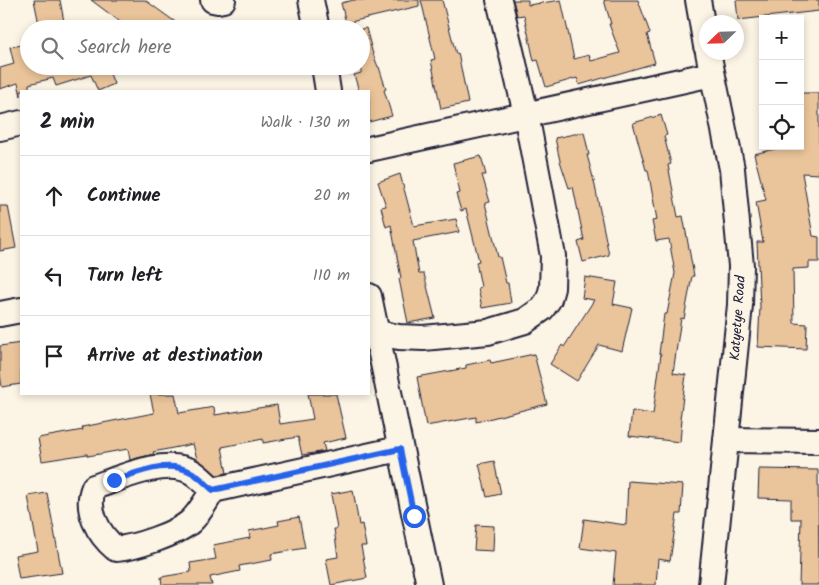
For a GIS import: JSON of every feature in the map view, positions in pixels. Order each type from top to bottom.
[{"type":"street","points":[[213,0],[223,0]]},
{"type":"street","points":[[311,0],[314,20]]},
{"type":"street","points":[[378,333],[399,337],[424,338],[488,332],[525,321],[542,309],[549,299],[552,288],[553,256],[526,114],[499,0]]},
{"type":"street","points":[[698,0],[701,15]]},
{"type":"street","points":[[370,149],[526,114],[710,63]]},
{"type":"street","name":"Katyetye Road","points":[[710,63],[732,169],[741,266],[740,305],[711,585]]},
{"type":"street","points":[[325,75],[328,90]]},
{"type":"street","points":[[0,128],[20,123]]},
{"type":"street","points":[[370,300],[428,585]]},
{"type":"street","points":[[0,314],[20,310]]},
{"type":"street","points":[[726,440],[819,441]]},
{"type":"street","points":[[213,490],[192,472],[170,466],[136,474],[94,488],[91,495],[97,527],[106,541],[116,549],[129,548],[188,524],[197,515],[213,490],[400,449]]},
{"type":"building","points":[[34,0],[60,0],[64,20],[38,20]]},
{"type":"building","points":[[91,0],[145,0],[173,20],[118,20]]},
{"type":"building","points":[[354,0],[419,0],[419,6],[359,20],[345,20],[341,3]]},
{"type":"building","points":[[421,0],[442,0],[456,54],[458,53],[468,103],[441,109],[431,60],[435,59]]},
{"type":"building","points":[[513,0],[528,0],[528,5],[561,0],[574,59],[589,55],[591,61],[620,53],[609,24],[611,24],[604,0],[638,0],[650,33],[647,34],[655,63],[579,85],[577,78],[546,87],[538,60],[534,61],[524,15],[517,16]]},
{"type":"building","points":[[736,0],[819,0],[819,11],[783,15],[759,15],[759,18],[744,19],[744,15],[738,15]]},
{"type":"building","points":[[370,43],[386,89],[384,90],[392,116],[370,122],[370,90],[359,90],[354,75],[370,75]]},
{"type":"building","points":[[20,45],[20,75],[91,75],[56,86],[53,78],[29,84],[29,90],[20,90],[20,92],[18,83],[0,89],[0,68],[14,64],[10,47]]},
{"type":"building","points":[[91,75],[110,75],[114,84],[98,90]]},
{"type":"building","points":[[804,93],[819,93],[819,174],[802,173],[813,236],[819,237],[819,262],[809,262],[809,268],[793,269],[794,323],[807,324],[806,349],[758,347],[760,307],[757,242],[763,242],[756,202],[766,200],[754,154],[770,150],[804,150]]},
{"type":"building","points":[[661,115],[667,135],[664,136],[671,164],[668,165],[678,217],[683,216],[694,276],[692,276],[684,319],[681,318],[673,373],[686,375],[680,419],[682,419],[680,442],[629,436],[632,411],[653,414],[664,314],[667,314],[675,273],[669,239],[656,241],[652,221],[657,220],[648,170],[646,170],[633,123]]},
{"type":"building","points":[[584,132],[589,155],[587,155],[609,255],[583,262],[578,242],[584,240],[573,187],[569,188],[555,138]]},
{"type":"building","points":[[481,156],[486,175],[482,175],[490,202],[485,203],[498,257],[500,257],[506,283],[508,283],[511,303],[482,308],[478,288],[481,287],[476,262],[479,261],[466,209],[461,211],[456,194],[460,193],[453,163]]},
{"type":"building","points":[[400,174],[414,226],[456,219],[459,232],[413,241],[419,274],[424,274],[435,318],[408,323],[391,225],[386,227],[381,207],[386,206],[378,182]]},
{"type":"building","points":[[0,206],[8,206],[16,248],[0,251]]},
{"type":"building","points":[[585,277],[617,282],[613,304],[632,308],[622,351],[599,345],[577,381],[550,364],[562,345],[564,347],[594,300],[582,298]]},
{"type":"building","points":[[20,343],[20,384],[2,387],[0,346]]},
{"type":"building","points":[[534,354],[547,404],[476,422],[476,417],[426,426],[417,377],[466,368],[466,365],[490,360],[491,363]]},
{"type":"building","points":[[150,395],[175,395],[179,413],[214,407],[215,415],[277,405],[280,424],[313,419],[308,395],[336,395],[346,438],[323,443],[325,451],[302,455],[298,437],[263,443],[263,439],[222,447],[227,473],[217,475],[197,459],[193,444],[153,452],[154,454],[130,460],[128,449],[42,461],[38,438],[83,430],[82,427],[154,413]]},
{"type":"building","points":[[494,461],[501,494],[487,497],[479,464]]},
{"type":"building","points":[[759,469],[818,470],[819,585],[799,585],[801,519],[791,519],[791,499],[758,498]]},
{"type":"building","points":[[628,481],[683,485],[681,514],[677,514],[670,561],[658,559],[656,585],[613,585],[616,553],[580,548],[584,519],[626,525]]},
{"type":"building","points":[[353,490],[359,525],[362,524],[366,546],[361,546],[367,578],[331,585],[326,559],[338,557],[334,529],[337,529],[331,494]]},
{"type":"building","points":[[47,493],[62,573],[19,579],[15,555],[38,551],[28,496]]},
{"type":"building","points":[[299,517],[305,548],[271,554],[272,560],[239,566],[240,571],[210,577],[212,585],[162,585],[161,577],[191,572],[190,563],[216,559],[213,545],[250,538],[249,531],[279,525],[278,521]]},
{"type":"building","points":[[476,525],[494,526],[493,551],[474,550]]},
{"type":"route","points":[[114,480],[170,466],[192,472],[213,490],[400,449],[414,516]]}]
